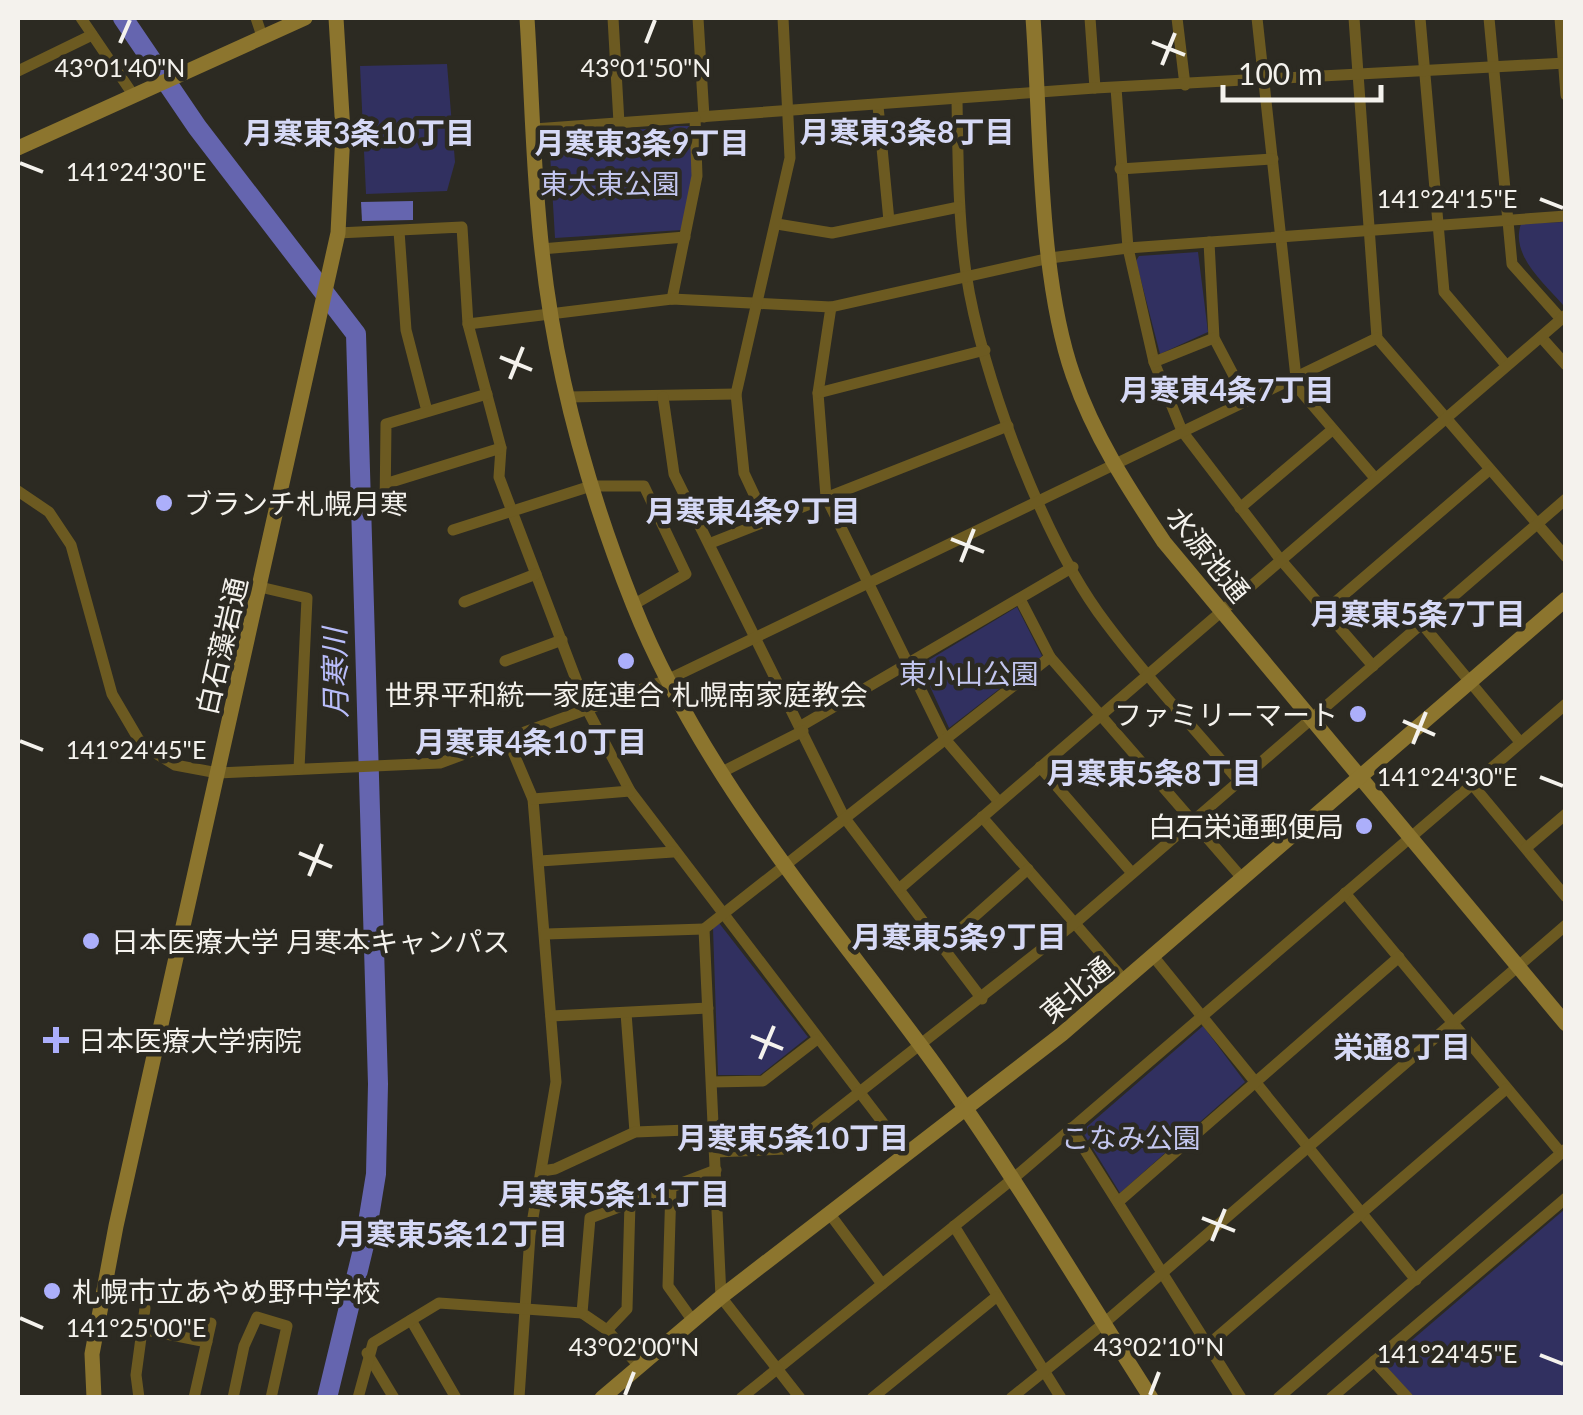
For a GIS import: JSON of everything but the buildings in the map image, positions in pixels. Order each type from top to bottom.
[{"type":"street","points":[[81,18],[140,93]]},
{"type":"street","points":[[256,18],[262,36]]},
{"type":"street","points":[[18,148],[305,18]]},
{"type":"street","points":[[336,18],[343,132],[338,233],[462,227],[468,324],[500,448],[499,476],[588,711],[630,791],[816,1040],[906,1153]]},
{"type":"street","points":[[527,18],[541,249],[567,397],[591,486],[634,605],[667,680],[720,773],[782,865],[1015,1177],[1151,1398]]},
{"type":"street","points":[[613,18],[619,122]]},
{"type":"street","points":[[672,299],[698,176],[698,18]]},
{"type":"street","points":[[767,522],[744,473],[736,394],[790,158],[783,18]]},
{"type":"street","name":"水源池通","points":[[1033,18],[1050,258],[1065,349],[1111,463],[1164,542],[1566,1024]]},
{"type":"street","points":[[1090,18],[1094,88]]},
{"type":"street","points":[[1177,18],[1185,84]]},
{"type":"street","points":[[1258,18],[1297,387],[1374,477]]},
{"type":"street","points":[[1354,18],[1376,338],[1566,557]]},
{"type":"street","points":[[1420,18],[1444,292],[1506,365]]},
{"type":"street","points":[[899,890],[1220,609],[1563,317],[1512,264],[1489,18]]},
{"type":"street","points":[[1560,18],[1566,95]]},
{"type":"street","points":[[18,71],[92,35]]},
{"type":"street","points":[[534,129],[1094,88],[1564,63]]},
{"type":"street","points":[[1116,88],[1128,248],[1154,362],[1182,431],[1280,560],[1373,666]]},
{"type":"street","points":[[956,99],[959,207],[966,276],[1008,426],[1037,500],[1104,621],[1238,780]]},
{"type":"street","points":[[878,106],[889,221]]},
{"type":"street","points":[[1120,169],[1273,159]]},
{"type":"street","points":[[777,224],[832,233],[959,207]]},
{"type":"street","points":[[468,324],[672,299],[831,307],[1050,258],[1128,248],[1566,216]]},
{"type":"street","points":[[398,231],[406,330],[427,411]]},
{"type":"street","name":"白石藻岩通","points":[[94,1398],[92,1354],[108,1260],[338,233]]},
{"type":"street","points":[[541,249],[686,237]]},
{"type":"street","points":[[1209,242],[1214,338],[1246,399]]},
{"type":"street","points":[[831,307],[818,393],[826,497],[946,738],[1000,802]]},
{"type":"street","points":[[1541,337],[1566,365]]},
{"type":"street","points":[[1154,362],[1214,338]]},
{"type":"street","points":[[18,491],[49,512],[71,545],[112,694],[132,730],[175,765],[218,773],[440,763],[667,680],[1376,338]]},
{"type":"street","points":[[818,393],[985,350]]},
{"type":"street","points":[[386,510],[386,424],[487,394]]},
{"type":"street","points":[[567,397],[736,394]]},
{"type":"street","points":[[663,396],[674,474],[844,818],[982,998]]},
{"type":"street","points":[[711,544],[1008,426]]},
{"type":"street","points":[[1240,508],[1332,430]]},
{"type":"street","points":[[388,483],[500,448]]},
{"type":"street","points":[[1325,612],[1489,470]]},
{"type":"street","points":[[452,530],[591,486],[644,486],[686,574],[634,605]]},
{"type":"street","points":[[715,1152],[787,1149],[1076,923],[1566,499]]},
{"type":"street","points":[[720,773],[1073,566]]},
{"type":"street","points":[[464,602],[536,574]]},
{"type":"street","points":[[260,587],[307,598],[300,770]]},
{"type":"street","points":[[1020,598],[1050,657],[1242,878]]},
{"type":"street","name":"東北通","points":[[602,1398],[721,1297],[1124,981],[1566,599]]},
{"type":"street","points":[[1422,624],[1520,742]]},
{"type":"street","points":[[504,661],[562,640]]},
{"type":"street","points":[[546,934],[704,929],[720,912],[1050,657]]},
{"type":"street","points":[[741,1398],[1015,1177],[1566,704]]},
{"type":"street","points":[[508,740],[534,799],[556,1082],[530,1234],[519,1398]]},
{"type":"street","points":[[1040,768],[1132,873]]},
{"type":"street","points":[[1471,783],[1566,897]]},
{"type":"street","points":[[534,799],[630,791]]},
{"type":"street","points":[[1526,848],[1566,814]]},
{"type":"street","points":[[982,817],[1124,981]]},
{"type":"street","points":[[540,861],[674,852]]},
{"type":"street","points":[[940,947],[1028,870]]},
{"type":"street","points":[[1278,1398],[1563,1151],[1451,1024],[1345,894]]},
{"type":"street","points":[[1010,1398],[1103,1324],[1566,924]]},
{"type":"street","points":[[704,929],[721,1297],[800,1398]]},
{"type":"street","points":[[1153,956],[1416,1280]]},
{"type":"street","points":[[1118,1202],[1252,1081],[1399,957]]},
{"type":"street","points":[[551,1016],[708,1008]]},
{"type":"street","points":[[626,1013],[635,1132]]},
{"type":"street","points":[[712,1082],[764,1080],[816,1040]]},
{"type":"street","points":[[1208,1346],[1506,1088]]},
{"type":"street","points":[[1071,1128],[1241,1398]]},
{"type":"street","points":[[542,1171],[555,1170],[635,1132],[714,1129]]},
{"type":"street","points":[[582,1313],[590,1218],[716,1170]]},
{"type":"street","points":[[671,1187],[668,1286],[692,1321]]},
{"type":"street","points":[[1331,1398],[1566,1198]]},
{"type":"street","points":[[607,1330],[627,1309],[630,1203]]},
{"type":"street","points":[[829,1213],[882,1284]]},
{"type":"street","points":[[954,1226],[1061,1398]]},
{"type":"street","points":[[872,1398],[996,1297]]},
{"type":"street","points":[[358,1398],[367,1353],[373,1343],[439,1303],[582,1313],[607,1330],[638,1366]]},
{"type":"street","points":[[139,1398],[140,1329],[145,1308]]},
{"type":"street","points":[[233,1398],[244,1346],[256,1318],[286,1326],[271,1398]]},
{"type":"street","points":[[411,1320],[456,1398]]},
{"type":"street","points":[[194,1398],[211,1323]]},
{"type":"street","points":[[140,1329],[206,1342]]},
{"type":"street","points":[[367,1353],[394,1398]]},
{"type":"street","points":[[1374,1361],[1408,1398]]},
{"type":"green space","points":[[447,64],[455,162],[447,191],[366,194],[360,66]]},
{"type":"green space","name":"東大東公園","points":[[675,126],[692,126],[695,171],[682,230],[555,238],[549,136],[658,128],[659,132]]},
{"type":"green space","points":[[1563,222],[1565,305],[1531,268],[1520,247],[1519,235],[1521,224]]},
{"type":"green space","points":[[1198,252],[1208,332],[1160,354],[1136,261],[1139,256]]},
{"type":"green space","name":"東小山公園","points":[[1017,607],[1042,656],[949,728],[922,669],[924,663]]},
{"type":"green space","points":[[719,923],[808,1037],[760,1075],[718,1075],[713,928]]},
{"type":"green space","name":"こなみ公園","points":[[1203,1026],[1245,1082],[1120,1193],[1082,1131]]},
{"type":"green space","points":[[1565,1209],[1565,1397],[1414,1397],[1384,1364]]},
{"type":"shaded area","points":[[413,201],[413,220],[362,221],[361,202]]},
{"type":"waterway","name":"月寒川","points":[[123,18],[197,127],[356,334],[378,1084],[376,1174],[365,1241],[327,1398]]},
{"type":"place","name":"ブランチ札幌月寒","points":[[164,503]]},
{"type":"place","name":"世界平和統一家庭連合 札幌南家庭教会","points":[[626,661]]},
{"type":"place","name":"ファミリーマート","points":[[1358,714]]},
{"type":"place","name":"白石栄通郵便局","points":[[1364,826]]},
{"type":"place","name":"日本医療大学 月寒本キャンパス","points":[[91,941]]},
{"type":"place","name":"日本医療大学病院","points":[[56,1040]]},
{"type":"place","name":"札幌市立あやめ野中学校","points":[[52,1291]]},
{"type":"district","name":"月寒東3条8丁目","points":[[907,131]]},
{"type":"district","name":"月寒東3条10丁目","points":[[359,132]]},
{"type":"district","name":"月寒東3条9丁目","points":[[642,142]]},
{"type":"district","name":"月寒東4条7丁目","points":[[1227,389]]},
{"type":"district","name":"月寒東4条9丁目","points":[[753,510]]},
{"type":"district","name":"月寒東5条7丁目","points":[[1418,613]]},
{"type":"district","name":"月寒東4条10丁目","points":[[531,741]]},
{"type":"district","name":"月寒東5条8丁目","points":[[1154,772]]},
{"type":"district","name":"月寒東5条9丁目","points":[[959,936]]},
{"type":"district","name":"栄通8丁目","points":[[1402,1046]]},
{"type":"district","name":"月寒東5条10丁目","points":[[793,1137]]},
{"type":"district","name":"月寒東5条11丁目","points":[[614,1193]]},
{"type":"district","name":"月寒東5条12丁目","points":[[452,1233]]}]
